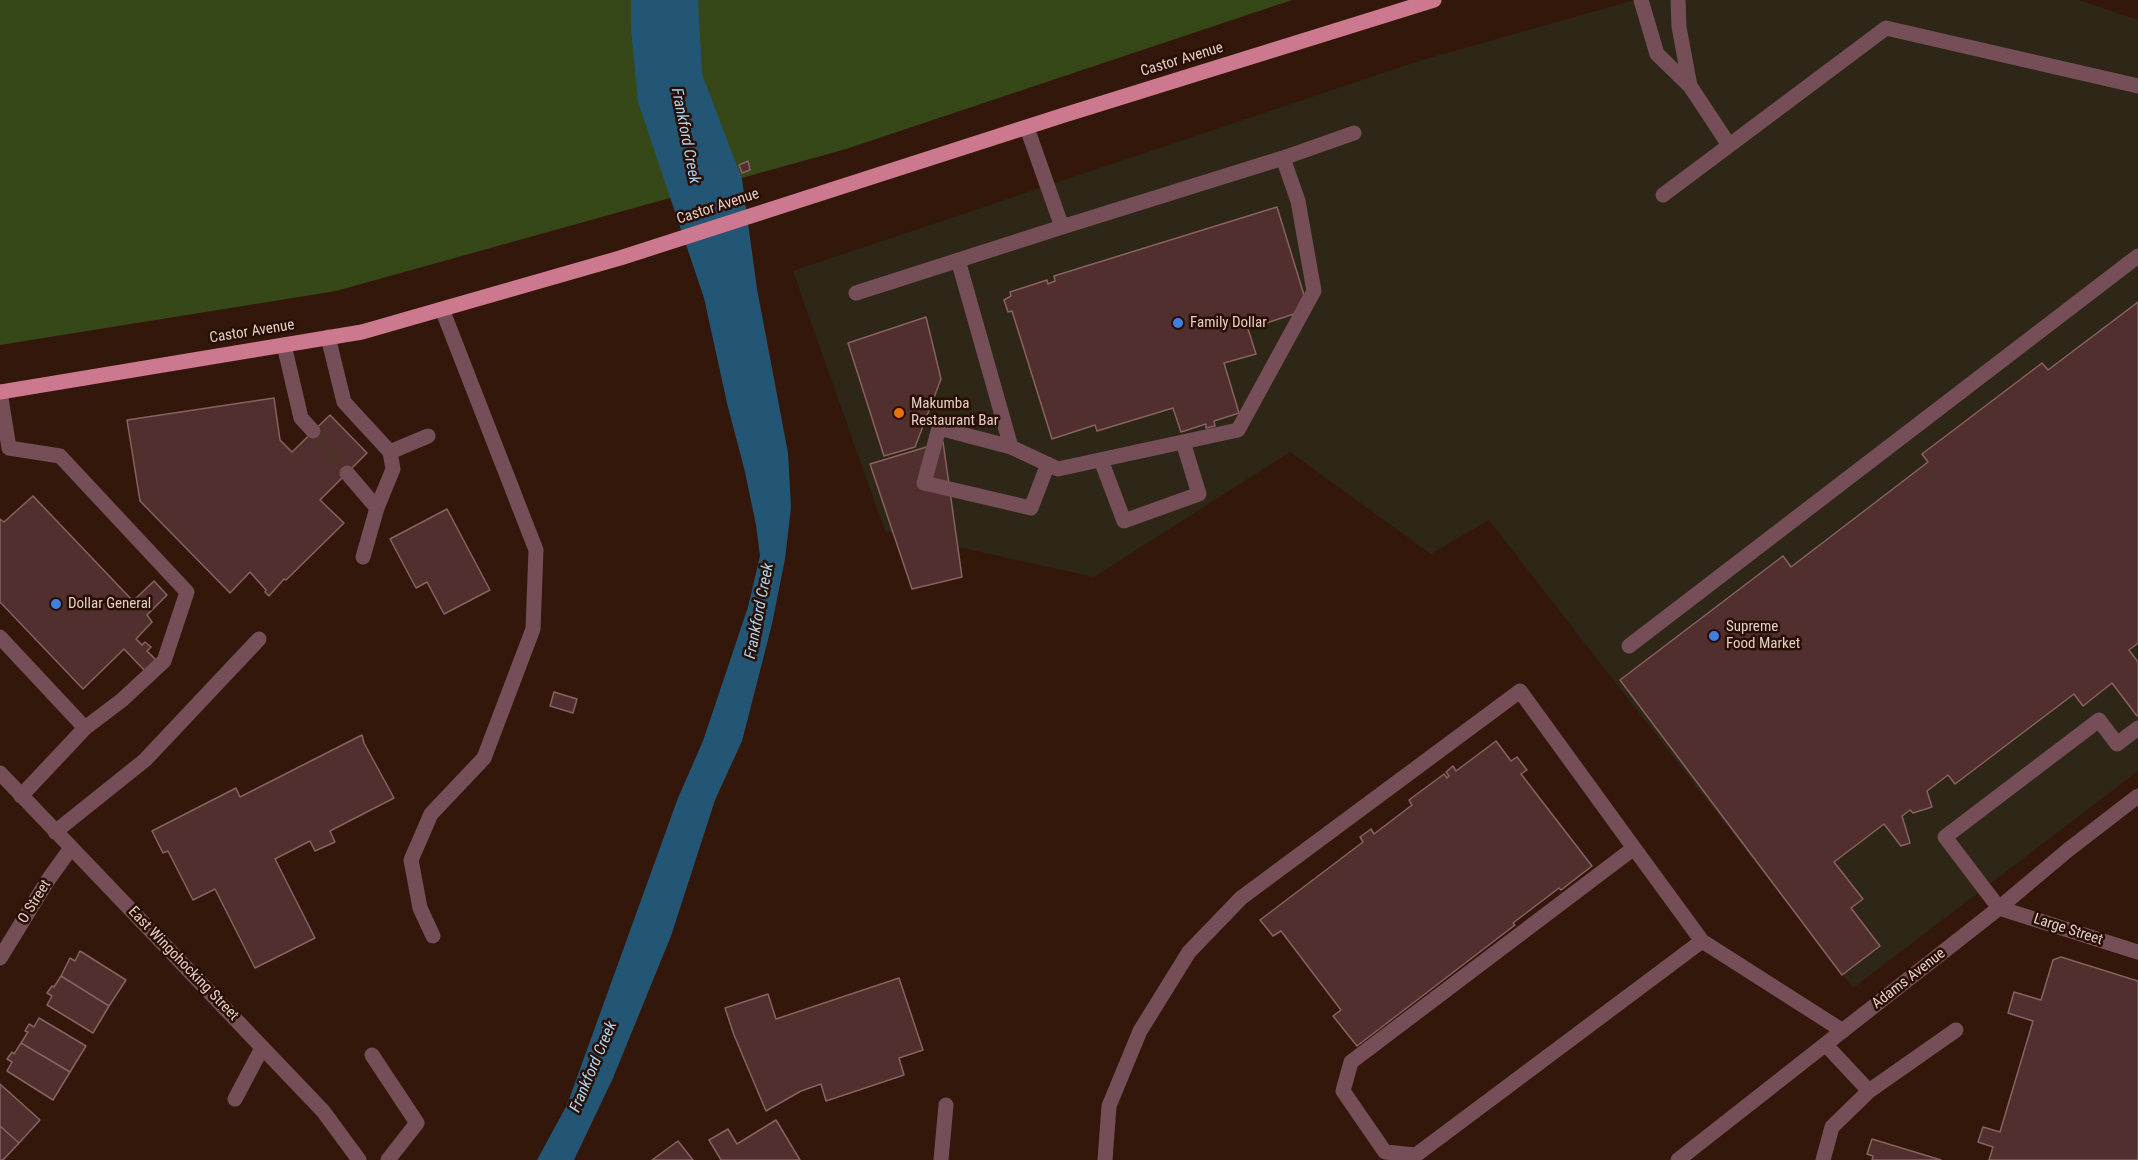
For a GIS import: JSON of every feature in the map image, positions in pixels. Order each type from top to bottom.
[{"type":"main road","name":"Castor Avenue","points":[[0,392],[363,332],[620,258],[1434,0]]},
{"type":"street","points":[[1641,0],[1657,54],[1690,86],[1729,145]]},
{"type":"street","points":[[1678,0],[1679,27],[1690,86]]},
{"type":"street","points":[[1663,195],[1886,28],[2138,86]]},
{"type":"street","points":[[1027,128],[1062,227]]},
{"type":"street","points":[[856,293],[1283,158],[1354,133]]},
{"type":"street","points":[[1048,464],[1031,508],[924,483],[939,428],[1011,447],[1048,464],[1058,469],[1238,430],[1314,291],[1298,201],[1283,158]]},
{"type":"street","points":[[1629,646],[2138,256]]},
{"type":"street","points":[[958,260],[1011,447]]},
{"type":"street","points":[[433,936],[420,908],[411,860],[431,814],[484,758],[533,629],[536,550],[442,309]]},
{"type":"street","points":[[328,338],[344,402],[390,452],[393,469],[377,508],[363,557]]},
{"type":"street","points":[[284,345],[301,418],[313,431]]},
{"type":"street","points":[[0,392],[4,452],[60,456],[187,592],[164,661],[122,700],[85,728],[21,796]]},
{"type":"street","points":[[390,452],[428,436]]},
{"type":"street","points":[[1101,460],[1124,521],[1199,494],[1183,442]]},
{"type":"street","points":[[347,473],[377,508]]},
{"type":"street","points":[[0,637],[85,728]]},
{"type":"street","points":[[55,831],[145,760],[259,639]]},
{"type":"street","points":[[1105,1160],[1109,1106],[1140,1031],[1189,952],[1241,898],[1520,691],[1702,941],[1843,1031]]},
{"type":"street","points":[[1999,908],[1945,837],[2099,720],[2117,744],[2138,728]]},
{"type":"street","name":"East Wingohocking Street","points":[[0,774],[323,1112],[359,1160]]},
{"type":"street","name":"Adams Avenue","points":[[1678,1160],[2138,796]]},
{"type":"street","name":"O Street","points":[[0,957],[48,880],[71,848]]},
{"type":"street","points":[[1634,848],[1352,1062],[1343,1091],[1386,1152],[1416,1155],[1702,941]]},
{"type":"street","name":"Large Street","points":[[1999,908],[2138,952]]},
{"type":"street","points":[[1823,1160],[1832,1127],[1869,1091],[1956,1030]]},
{"type":"street","points":[[1826,1045],[1869,1091]]},
{"type":"street","points":[[235,1099],[262,1048]]},
{"type":"street","points":[[372,1055],[417,1123],[388,1160]]},
{"type":"street","points":[[941,1160],[946,1105]]},
{"type":"shaded area","points":[[1635,0],[2079,0],[2138,20],[2138,771],[1853,988],[1489,520],[1431,554],[1290,452],[1094,577],[885,531],[793,271],[1422,60]]},
{"type":"green space","points":[[0,0],[1292,0],[846,149],[336,291],[0,345]]},
{"type":"water","name":"Frankford Creek","points":[[631,0],[698,0],[702,74],[742,179],[757,289],[788,453],[791,507],[785,559],[772,624],[742,741],[715,800],[671,936],[613,1078],[574,1160],[537,1160],[567,1105],[678,798],[703,741],[748,607],[760,556],[745,472],[704,298],[638,102],[631,29]]},
{"type":"building","points":[[748,161],[750,170],[742,173],[739,165]]},
{"type":"building","points":[[1277,207],[1304,295],[1294,314],[1248,329],[1256,354],[1224,363],[1239,413],[1214,421],[1215,426],[1206,428],[1206,424],[1181,432],[1173,408],[1097,431],[1095,425],[1052,439],[1012,311],[1008,312],[1004,300],[1011,296],[1010,292],[1047,280],[1048,284],[1055,281],[1054,276]]},
{"type":"building","points":[[2138,302],[2138,643],[2129,650],[2138,662],[2138,715],[2112,683],[2083,706],[2074,694],[1955,784],[1948,775],[1927,791],[1932,807],[1913,813],[1910,810],[1902,816],[1910,843],[1901,846],[1884,824],[1834,862],[1863,899],[1851,908],[1880,946],[1842,975],[1620,680],[1783,556],[1791,567],[1928,462],[1922,454],[2042,363],[2048,370]]},
{"type":"building","name":"Makumba Restaurant Bar","points":[[926,317],[941,379],[915,447],[884,456],[848,343]]},
{"type":"building","points":[[274,398],[280,440],[292,452],[330,415],[367,453],[320,500],[344,523],[269,596],[250,572],[230,593],[140,501],[127,420]]},
{"type":"building","points":[[943,442],[962,577],[912,589],[870,464]]},
{"type":"building","points":[[33,496],[133,601],[154,581],[167,595],[147,615],[152,622],[136,639],[142,645],[145,642],[151,647],[147,651],[156,660],[145,671],[124,649],[83,689],[0,602],[0,519],[4,522]]},
{"type":"building","points":[[447,509],[490,590],[444,614],[427,582],[416,588],[390,539]]},
{"type":"building","points":[[554,692],[577,699],[573,713],[550,706]]},
{"type":"building","points":[[362,735],[364,743],[394,798],[330,831],[335,842],[315,851],[310,841],[275,859],[315,938],[255,968],[215,889],[193,900],[168,851],[163,853],[152,831],[236,788],[240,797]]},
{"type":"building","points":[[1496,741],[1511,761],[1517,757],[1527,770],[1521,774],[1592,866],[1513,923],[1515,925],[1357,1046],[1333,1016],[1341,1010],[1281,931],[1273,936],[1260,920],[1363,842],[1360,837],[1371,829],[1374,834],[1412,805],[1409,800],[1444,774],[1447,778],[1449,776],[1446,772],[1453,766],[1456,771]]},
{"type":"building","points":[[80,951],[126,980],[109,1006],[61,976],[70,958],[75,961]]},
{"type":"building","points":[[2061,957],[2138,981],[2138,1160],[1989,1160],[1993,1147],[1978,1142],[1983,1127],[2000,1132],[2033,1021],[2008,1013],[2014,992],[2041,1000],[2053,960]]},
{"type":"building","points":[[61,976],[109,1006],[93,1033],[47,1005],[52,996],[47,993]]},
{"type":"building","points":[[899,978],[923,1050],[899,1058],[904,1075],[826,1101],[821,1084],[801,1091],[766,1111],[725,1008],[768,994],[776,1019]]},
{"type":"building","points":[[39,1018],[86,1046],[70,1072],[21,1043],[28,1032],[25,1031],[29,1024],[34,1027]]},
{"type":"building","points":[[21,1043],[70,1072],[53,1100],[7,1071],[12,1062],[7,1059],[12,1052],[14,1054]]},
{"type":"building","points":[[0,1084],[40,1120],[19,1143],[0,1126]]},
{"type":"building","points":[[776,1120],[800,1160],[721,1160],[709,1140],[728,1129],[737,1144]]},
{"type":"building","points":[[0,1126],[19,1143],[3,1160],[0,1160]]},
{"type":"building","points":[[1872,1139],[1941,1160],[1872,1160],[1873,1156],[1867,1154]]},
{"type":"building","points":[[678,1141],[693,1160],[652,1160]]},
{"type":"tunnel","points":[[313,431],[347,473]]},
{"type":"place","name":"Family Dollar","points":[[1178,323]]},
{"type":"place","name":"Makumba Restaurant Bar","points":[[899,413]]},
{"type":"place","name":"Dollar General","points":[[56,604]]},
{"type":"place","name":"Supreme Food Market","points":[[1714,636]]}]
